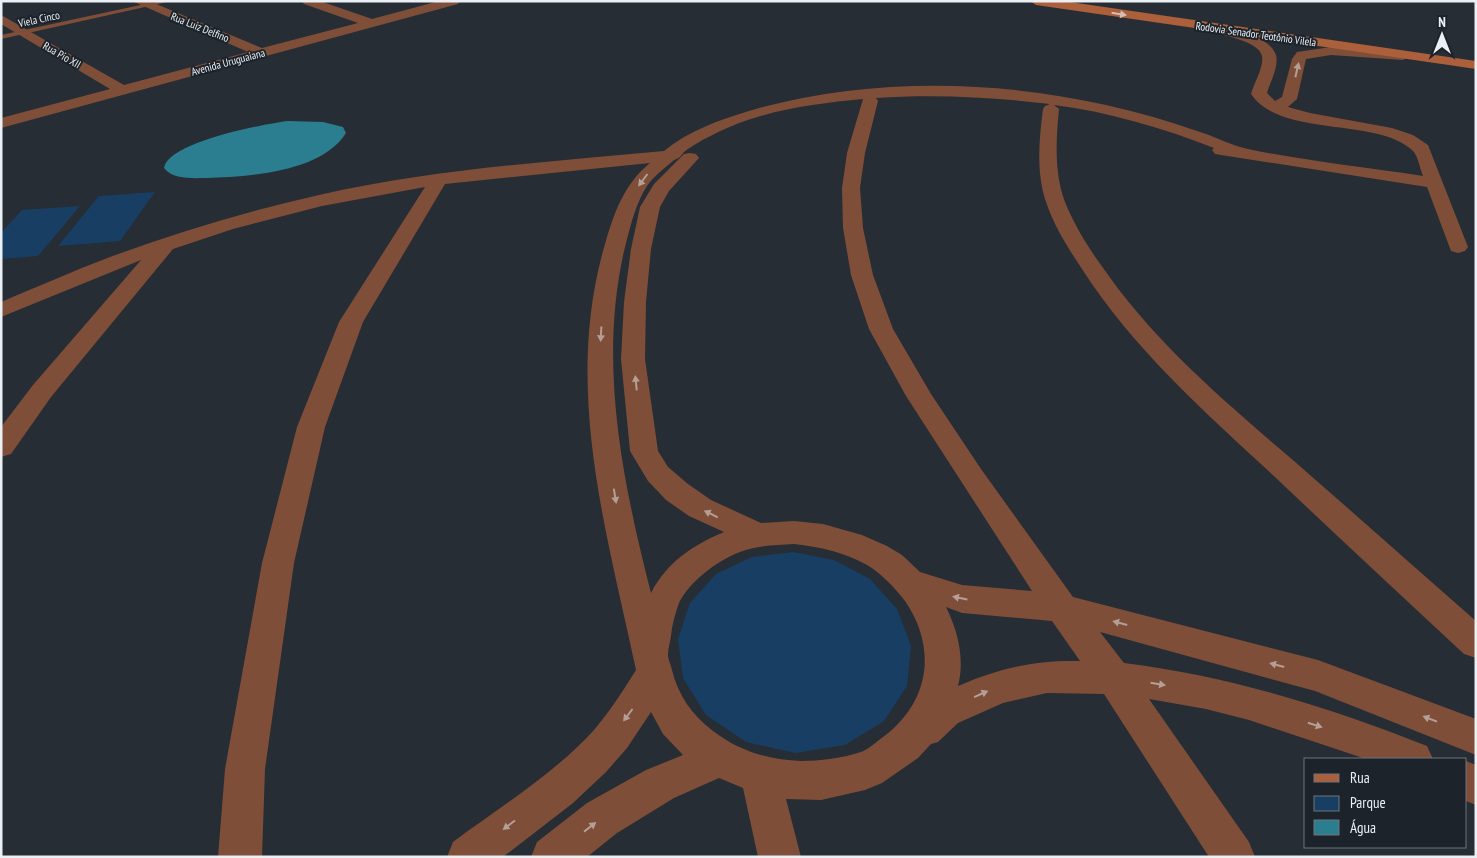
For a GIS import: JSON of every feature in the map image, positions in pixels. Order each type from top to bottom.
[{"type":"main road","name":"Rodovia Senador Teotônio Vilela","points":[[1036,1],[1184,17],[1238,17]]},
{"type":"main road","name":"Rodovia Senador Teotônio Vilela","points":[[1118,1],[1184,17],[1199,26],[1476,65]]},
{"type":"main road","points":[[1318,43],[1327,30]]},
{"type":"street","points":[[308,1],[371,23]]},
{"type":"street","name":"Avenida Uruguaiana","points":[[1,123],[454,1]]},
{"type":"street","name":"Rua Luiz Delfino","points":[[143,4],[262,53]]},
{"type":"street","name":"Rua Pio XII","points":[[1,19],[122,90]]},
{"type":"street","points":[[1199,26],[1237,35],[1267,49],[1270,57],[1259,94],[1266,102],[1273,106],[1296,115],[1390,134],[1416,143],[1422,149],[1458,247]]},
{"type":"street","points":[[1273,106],[1282,104],[1290,99],[1299,59],[1302,55],[1332,51],[1426,58]]},
{"type":"street","points":[[1092,112],[1053,100],[1002,94],[859,94],[815,100],[772,109],[733,121],[697,136],[668,155],[644,177],[628,202],[615,247],[603,303],[599,369],[608,452],[623,546],[639,618],[666,705],[688,735],[719,759],[760,776],[816,782],[870,768],[912,739],[946,710],[991,690],[1038,677],[1113,677],[1179,687],[1274,711],[1376,744],[1411,758]]},
{"type":"street","points":[[756,534],[700,508],[677,492],[658,474],[644,451],[633,359],[635,302],[641,249],[650,207],[661,188],[692,156],[717,142],[772,118],[811,109],[920,95],[1092,112],[1154,122],[1239,152],[1434,183]]},
{"type":"street","points":[[870,101],[856,153],[851,188],[853,228],[862,275],[882,329],[934,420],[1062,608],[1113,677],[1234,857]]},
{"type":"street","points":[[1051,109],[1046,152],[1050,181],[1060,212],[1107,290],[1150,342],[1205,399],[1476,643]]},
{"type":"street","points":[[1,310],[116,262],[166,244],[226,225],[322,200],[439,179],[668,155],[692,156]]},
{"type":"street","points":[[240,857],[245,769],[278,563],[311,427],[351,322],[439,179]]},
{"type":"street","points":[[1,447],[42,390],[166,244]]},
{"type":"street","points":[[468,857],[572,778],[606,744],[633,709],[652,663],[655,619],[670,588],[693,564],[722,545],[756,534],[798,531],[840,538],[879,556],[912,583],[934,618],[943,659],[936,701],[912,739]]},
{"type":"street","points":[[912,583],[962,599],[1062,608],[1318,676],[1476,737]]},
{"type":"street","points":[[552,857],[602,818],[618,808],[660,784],[719,759]]},
{"type":"street","points":[[760,776],[780,857]]},
{"type":"lane","name":"Viela Cinco","points":[[1,37],[143,4],[169,1]]},
{"type":"green space","points":[[155,192],[120,241],[58,246],[99,196]]},
{"type":"green space","points":[[80,206],[38,256],[1,259],[1,233],[22,210]]},
{"type":"green space","points":[[793,552],[834,560],[870,579],[897,609],[911,646],[907,686],[884,721],[845,745],[795,753],[746,742],[706,715],[683,678],[678,639],[690,603],[716,574],[752,557]]},
{"type":"water","points":[[288,121],[323,122],[343,127],[346,133],[335,146],[320,156],[283,170],[263,174],[184,178],[173,175],[164,168],[169,159],[199,142],[239,130]]}]
